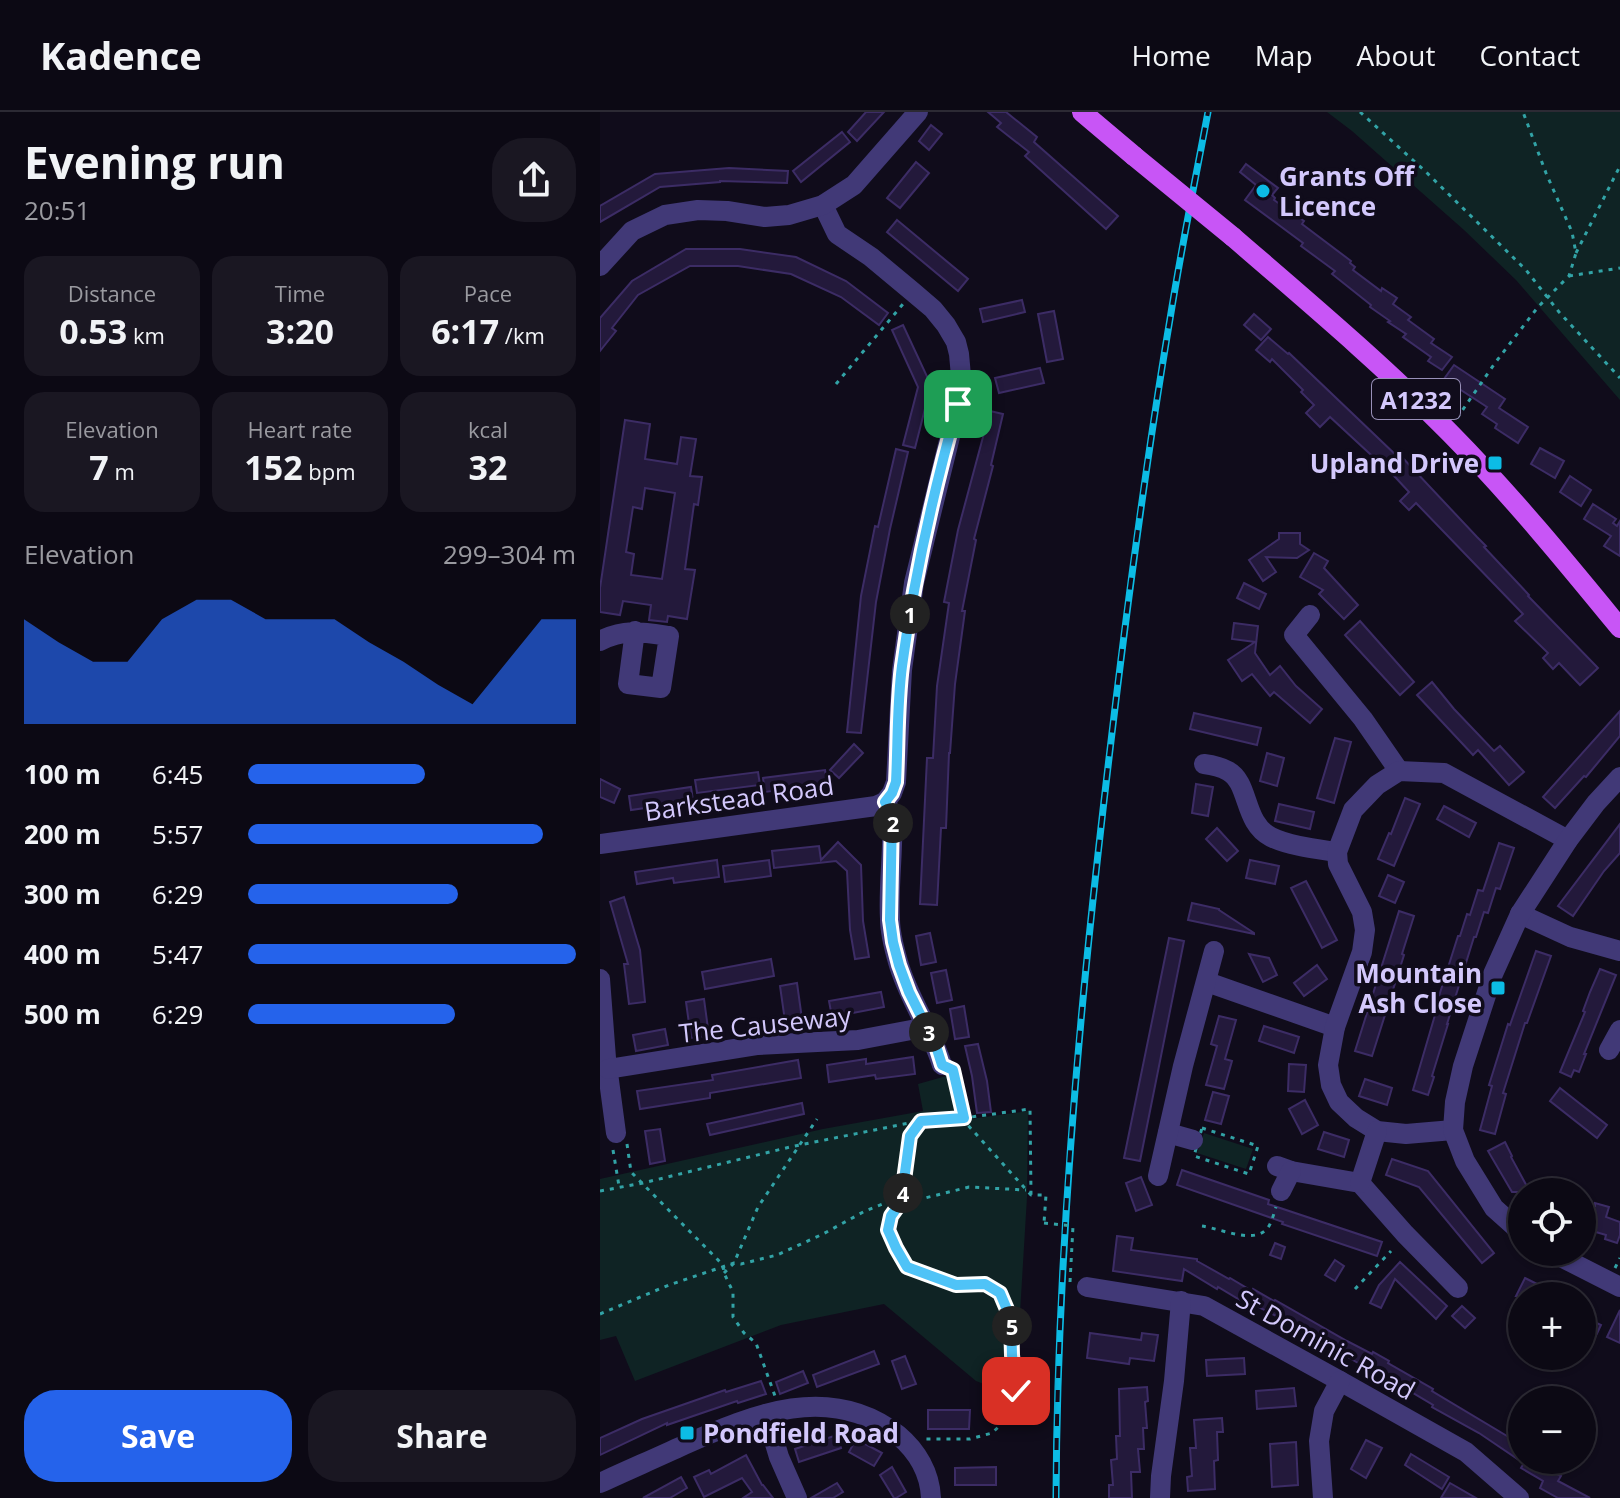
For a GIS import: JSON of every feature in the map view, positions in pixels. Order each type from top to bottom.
[{"type":"main road","name":"A1232","points":[[1082,112],[1342,330],[1452,435],[1517,505],[1620,628]]},
{"type":"street","points":[[600,266],[632,231],[665,215],[698,210],[765,217],[789,215],[823,205],[854,185],[918,112]]},
{"type":"street","points":[[823,205],[837,234],[871,257],[933,309],[956,342],[961,376],[958,404],[914,583],[902,670],[896,782],[885,802],[892,814],[890,920],[893,942],[909,992],[942,1065]]},
{"type":"street","points":[[1310,615],[1294,635],[1363,719],[1399,771]]},
{"type":"street","points":[[600,641],[611,635],[635,631]]},
{"type":"street","points":[[1204,764],[1230,771],[1238,780],[1251,816],[1259,828],[1271,837],[1304,847],[1337,852]]},
{"type":"street","points":[[1453,1130],[1406,1134],[1377,1131],[1356,1118],[1339,1102],[1331,1085],[1328,1065],[1335,1027],[1362,952],[1365,930],[1362,912],[1338,864],[1337,852],[1353,810],[1377,785],[1399,771],[1444,773],[1568,840]]},
{"type":"street","points":[[1508,1220],[1494,1208],[1465,1161],[1453,1130],[1455,1102],[1493,974],[1520,914],[1568,840],[1620,777]]},
{"type":"street","name":"Barkstead Road","points":[[600,844],[876,806],[885,802]]},
{"type":"street","points":[[1520,914],[1570,937],[1620,951]]},
{"type":"street","points":[[1158,1176],[1214,951]]},
{"type":"street","points":[[600,979],[616,1133]]},
{"type":"street","points":[[1207,982],[1335,1027]]},
{"type":"street","name":"The Causeway","points":[[608,1069],[758,1045],[858,1040],[927,1027]]},
{"type":"street","points":[[1609,1050],[1620,1030]]},
{"type":"street","points":[[1360,1183],[1377,1131]]},
{"type":"street","points":[[1168,1133],[1196,1141]]},
{"type":"street","points":[[1281,1191],[1284,1168],[1360,1183],[1458,1288]]},
{"type":"street","points":[[1391,1251],[1405,1234]]},
{"type":"street","points":[[1579,1266],[1620,1287]]},
{"type":"street","name":"St Dominic Road","points":[[1087,1287],[1204,1306],[1466,1452],[1519,1498]]},
{"type":"street","points":[[1160,1498],[1181,1301]]},
{"type":"street","points":[[1323,1498],[1319,1441],[1324,1411],[1340,1381]]},
{"type":"street","points":[[606,1487],[737,1421],[773,1412],[828,1406],[851,1410],[880,1422],[903,1440],[919,1456],[931,1498]]},
{"type":"street","points":[[773,1412],[779,1457],[797,1498]]},
{"type":"path","points":[[1360,112],[1467,210],[1526,270],[1590,348],[1620,378]]},
{"type":"path","points":[[1523,112],[1572,232],[1576,253]]},
{"type":"path","points":[[1455,420],[1538,307],[1569,276],[1576,253],[1620,166]]},
{"type":"path","points":[[1569,276],[1620,268]]},
{"type":"path","points":[[836,384],[913,292]]},
{"type":"path","points":[[942,1065],[953,1070],[964,1118],[1031,1195],[1046,1195],[1044,1223],[1073,1226],[1070,1285],[1087,1287]]},
{"type":"path","points":[[600,1191],[799,1145],[921,1121],[1030,1109],[1031,1195]]},
{"type":"path","points":[[724,1273],[734,1263],[758,1207],[817,1119]]},
{"type":"path","points":[[903,1440],[970,1439],[992,1433],[1008,1418],[1016,1391],[1011,1319],[1000,1293],[985,1284],[956,1285],[907,1267],[888,1230],[891,1216],[901,1202],[910,1136],[921,1121]]},
{"type":"path","points":[[1196,1141],[1258,1146],[1249,1174],[1196,1141]]},
{"type":"path","points":[[631,1172],[723,1265],[733,1292],[733,1317],[756,1343],[773,1412]]},
{"type":"path","points":[[617,1175],[619,1187]]},
{"type":"path","points":[[600,1314],[669,1285],[734,1263],[777,1255],[888,1202],[969,1187],[1026,1190]]},
{"type":"path","points":[[1202,1226],[1247,1236],[1260,1235],[1269,1226],[1281,1191]]},
{"type":"path","points":[[1355,1289],[1391,1251]]},
{"type":"green space","points":[[1327,112],[1620,112],[1620,400],[1516,280],[1464,230]]},
{"type":"green space","points":[[950,1075],[963,1120],[1028,1111],[1027,1197],[1015,1396],[976,1381],[884,1304],[781,1325],[635,1381],[616,1336],[600,1340],[600,1179],[823,1129],[923,1111],[918,1084]]},
{"type":"green space","points":[[1204,1133],[1253,1149],[1246,1169],[1197,1153]]},
{"type":"building","points":[[866,112],[884,112],[857,141],[848,132]]},
{"type":"building","points":[[988,112],[1006,112],[1037,137],[1034,142],[1118,216],[1106,229],[1025,156],[1029,152],[997,127],[1001,123]]},
{"type":"building","points":[[931,125],[942,134],[929,150],[919,141]]},
{"type":"building","points":[[842,132],[850,142],[801,182],[793,171]]},
{"type":"building","points":[[916,162],[929,173],[900,208],[887,198]]},
{"type":"building","points":[[1246,164],[1278,188],[1272,195],[1274,200],[1351,261],[1355,267],[1353,270],[1381,291],[1382,288],[1397,298],[1393,304],[1411,317],[1408,320],[1434,339],[1431,343],[1452,357],[1442,370],[1428,361],[1431,357],[1403,337],[1406,334],[1332,274],[1335,271],[1301,246],[1303,243],[1245,200],[1256,185],[1240,172]]},
{"type":"building","points":[[729,168],[788,171],[787,183],[720,181],[660,187],[600,222],[600,206],[655,174]]},
{"type":"building","points":[[897,220],[968,279],[958,291],[887,232]]},
{"type":"building","points":[[686,249],[740,249],[796,257],[846,281],[888,313],[879,325],[841,297],[791,274],[738,266],[690,266],[638,295],[612,328],[616,331],[600,351],[600,318],[632,281]]},
{"type":"building","points":[[1022,300],[1025,312],[983,322],[980,309]]},
{"type":"building","points":[[1054,311],[1063,359],[1047,362],[1038,314]]},
{"type":"building","points":[[1254,314],[1271,329],[1261,340],[1244,325]]},
{"type":"building","points":[[903,325],[931,385],[915,448],[903,445],[918,387],[892,330]]},
{"type":"building","points":[[1268,337],[1289,353],[1398,457],[1400,455],[1598,668],[1580,685],[1559,663],[1553,669],[1543,658],[1548,653],[1515,621],[1523,614],[1416,503],[1409,510],[1400,501],[1409,492],[1396,478],[1330,417],[1320,427],[1306,413],[1314,405],[1301,392],[1303,390],[1272,359],[1270,362],[1256,350]]},
{"type":"building","points":[[1454,365],[1505,399],[1499,408],[1528,427],[1518,443],[1495,428],[1497,424],[1482,414],[1487,407],[1444,379]]},
{"type":"building","points":[[1040,368],[1044,383],[999,393],[995,378]]},
{"type":"building","points":[[990,411],[1003,414],[974,539],[962,611],[965,611],[955,684],[946,828],[941,828],[937,905],[920,904],[927,758],[933,758],[937,686],[949,603],[944,602],[958,530]]},
{"type":"building","points":[[625,420],[650,424],[645,459],[677,464],[681,437],[696,439],[690,476],[702,477],[698,505],[694,504],[685,569],[695,570],[687,619],[668,616],[667,622],[649,620],[651,605],[623,601],[620,615],[600,612],[600,588]],"holes":[[[645,488],[675,493],[662,579],[631,575],[634,554],[626,552],[633,507],[642,509]]]},
{"type":"building","points":[[1540,448],[1564,461],[1555,478],[1531,464]]},
{"type":"building","points":[[896,449],[908,452],[876,602],[861,733],[847,732],[861,596],[875,526],[878,527]]},
{"type":"building","points":[[1570,476],[1591,490],[1581,506],[1560,492]]},
{"type":"building","points":[[1593,504],[1616,519],[1613,523],[1617,526],[1620,521],[1620,556],[1604,546],[1611,536],[1584,519]]},
{"type":"building","points":[[1279,533],[1300,533],[1300,544],[1309,550],[1297,558],[1266,557],[1276,572],[1263,581],[1249,560],[1279,539]]},
{"type":"building","points":[[1314,553],[1328,561],[1324,568],[1358,605],[1344,619],[1319,594],[1323,590],[1300,577]]},
{"type":"building","points":[[1244,583],[1266,594],[1259,609],[1237,598]]},
{"type":"building","points":[[1360,621],[1414,682],[1400,695],[1345,635]]},
{"type":"building","points":[[1234,623],[1258,626],[1255,653],[1270,675],[1280,666],[1296,686],[1322,709],[1310,723],[1274,692],[1270,696],[1252,674],[1242,681],[1228,660],[1255,642],[1232,639]]},
{"type":"building","points":[[1432,682],[1494,751],[1500,746],[1524,772],[1509,785],[1478,750],[1473,755],[1417,695]]},
{"type":"building","points":[[1620,711],[1620,736],[1555,808],[1543,797]]},
{"type":"building","points":[[1194,713],[1261,728],[1257,745],[1190,729]]},
{"type":"building","points":[[1335,738],[1351,742],[1334,803],[1317,798]]},
{"type":"building","points":[[854,744],[863,753],[839,778],[830,770]]},
{"type":"building","points":[[1267,753],[1284,758],[1277,786],[1260,781]]},
{"type":"building","points":[[825,770],[827,784],[765,792],[763,778]]},
{"type":"building","points":[[758,772],[760,785],[697,793],[695,780]]},
{"type":"building","points":[[600,779],[620,789],[614,803],[600,797]]},
{"type":"building","points":[[1196,784],[1213,787],[1208,816],[1192,813]]},
{"type":"building","points":[[691,787],[693,801],[631,810],[629,796]]},
{"type":"building","points":[[1405,798],[1420,804],[1394,866],[1378,859]]},
{"type":"building","points":[[1279,804],[1314,812],[1310,829],[1275,821]]},
{"type":"building","points":[[1444,806],[1476,823],[1469,837],[1437,819]]},
{"type":"building","points":[[1620,824],[1620,853],[1573,916],[1558,906]]},
{"type":"building","points":[[1217,828],[1238,851],[1227,861],[1206,839]]},
{"type":"building","points":[[838,842],[861,865],[863,921],[869,957],[855,959],[847,871],[836,861],[774,868],[772,851],[819,846],[821,860]]},
{"type":"building","points":[[1499,843],[1514,848],[1500,889],[1496,888],[1488,913],[1484,912],[1474,937],[1428,1095],[1413,1090],[1433,1015],[1458,936],[1467,914],[1470,915],[1478,890],[1483,891]]},
{"type":"building","points":[[717,860],[719,877],[674,883],[673,878],[637,884],[635,872]]},
{"type":"building","points":[[769,860],[771,876],[725,882],[723,866]]},
{"type":"building","points":[[1250,860],[1279,866],[1275,884],[1246,878]]},
{"type":"building","points":[[1388,875],[1404,882],[1395,903],[1379,896]]},
{"type":"building","points":[[1306,881],[1337,940],[1322,948],[1291,888]]},
{"type":"building","points":[[624,897],[640,950],[645,1002],[629,1004],[624,964],[628,964],[610,902]]},
{"type":"building","points":[[1192,903],[1219,909],[1254,934],[1188,920]]},
{"type":"building","points":[[1399,911],[1414,916],[1372,1056],[1355,1051]]},
{"type":"building","points":[[930,933],[936,962],[921,965],[916,936]]},
{"type":"building","points":[[1169,938],[1184,941],[1140,1161],[1124,1158]]},
{"type":"building","points":[[1536,951],[1551,956],[1525,1023],[1503,1093],[1506,1094],[1495,1134],[1480,1130],[1492,1086],[1489,1085],[1508,1024]]},
{"type":"building","points":[[1249,954],[1269,958],[1277,975],[1263,982]]},
{"type":"building","points":[[771,959],[774,976],[705,989],[702,972]]},
{"type":"building","points":[[1317,965],[1327,979],[1304,996],[1294,983]]},
{"type":"building","points":[[1600,969],[1616,975],[1579,1072],[1574,1070],[1571,1077],[1560,1072]]},
{"type":"building","points":[[946,970],[952,1000],[937,1003],[931,973]]},
{"type":"building","points":[[797,983],[802,1019],[785,1021],[780,986]]},
{"type":"building","points":[[881,992],[884,1007],[832,1017],[829,1001]]},
{"type":"building","points":[[704,999],[709,1036],[691,1038],[686,1002]]},
{"type":"building","points":[[964,1006],[969,1037],[955,1039],[950,1009]]},
{"type":"building","points":[[1219,1016],[1236,1020],[1225,1059],[1232,1061],[1224,1089],[1206,1085],[1217,1046],[1211,1044]]},
{"type":"building","points":[[1264,1026],[1299,1037],[1294,1053],[1259,1041]]},
{"type":"building","points":[[665,1029],[668,1045],[636,1051],[633,1035]]},
{"type":"building","points":[[978,1044],[991,1112],[977,1113],[965,1046]]},
{"type":"building","points":[[913,1057],[915,1074],[876,1079],[875,1075],[829,1082],[827,1065],[866,1059],[866,1064]]},
{"type":"building","points":[[798,1060],[801,1078],[710,1093],[710,1098],[640,1109],[637,1091],[713,1080],[712,1075]]},
{"type":"building","points":[[1289,1064],[1306,1065],[1304,1092],[1288,1091]]},
{"type":"building","points":[[1365,1079],[1392,1088],[1387,1105],[1359,1096]]},
{"type":"building","points":[[1560,1088],[1607,1125],[1597,1138],[1550,1101]]},
{"type":"building","points":[[1213,1092],[1229,1096],[1221,1124],[1205,1120]]},
{"type":"building","points":[[1305,1100],[1318,1125],[1302,1134],[1289,1109]]},
{"type":"building","points":[[802,1103],[804,1114],[710,1135],[707,1124]]},
{"type":"building","points":[[660,1129],[665,1161],[650,1164],[645,1131]]},
{"type":"building","points":[[1324,1132],[1349,1140],[1344,1157],[1318,1149]]},
{"type":"building","points":[[1505,1142],[1522,1178],[1508,1178],[1508,1185],[1488,1151]]},
{"type":"building","points":[[1392,1159],[1428,1171],[1494,1253],[1482,1263],[1419,1187],[1386,1175]]},
{"type":"building","points":[[1182,1170],[1269,1200],[1268,1204],[1382,1242],[1377,1256],[1177,1185]]},
{"type":"building","points":[[1141,1177],[1152,1205],[1136,1211],[1126,1183]]},
{"type":"building","points":[[1596,1203],[1609,1207],[1606,1217],[1620,1222],[1617,1243],[1605,1239],[1606,1235],[1596,1232]]},
{"type":"building","points":[[1117,1236],[1133,1238],[1131,1250],[1197,1259],[1229,1279],[1389,1361],[1508,1437],[1508,1453],[1432,1407],[1389,1376],[1360,1360],[1358,1363],[1286,1321],[1217,1289],[1184,1269],[1182,1281],[1113,1271]]},
{"type":"building","points":[[1275,1243],[1285,1247],[1281,1259],[1270,1255]]},
{"type":"building","points":[[1335,1260],[1344,1266],[1335,1281],[1325,1275]]},
{"type":"building","points":[[1400,1262],[1447,1306],[1436,1319],[1395,1279],[1381,1308],[1370,1303],[1379,1285]]},
{"type":"building","points":[[1462,1306],[1475,1318],[1465,1328],[1452,1316]]},
{"type":"building","points":[[1620,1310],[1620,1343],[1607,1337]]},
{"type":"building","points":[[1090,1333],[1141,1340],[1142,1333],[1158,1335],[1154,1361],[1130,1358],[1129,1364],[1087,1358]]},
{"type":"building","points":[[874,1351],[879,1364],[817,1387],[813,1375]]},
{"type":"building","points":[[905,1356],[916,1384],[902,1389],[892,1361]]},
{"type":"building","points":[[1244,1358],[1245,1374],[1207,1376],[1206,1360]]},
{"type":"building","points":[[803,1371],[808,1383],[780,1394],[776,1382]]},
{"type":"building","points":[[761,1381],[766,1394],[667,1423],[600,1455],[600,1438],[642,1419]]},
{"type":"building","points":[[1147,1387],[1147,1428],[1143,1428],[1144,1449],[1138,1449],[1140,1472],[1131,1472],[1132,1498],[1109,1498],[1109,1485],[1113,1485],[1111,1460],[1117,1459],[1116,1436],[1120,1436],[1119,1389]]},
{"type":"building","points":[[1294,1388],[1296,1406],[1257,1409],[1256,1391]]},
{"type":"building","points":[[928,1410],[970,1410],[969,1429],[928,1429]]},
{"type":"building","points":[[1222,1418],[1223,1432],[1217,1432],[1218,1460],[1214,1461],[1215,1489],[1188,1491],[1187,1477],[1192,1476],[1190,1448],[1196,1448],[1194,1420]]},
{"type":"building","points":[[837,1435],[841,1448],[799,1462],[795,1449]]},
{"type":"building","points":[[856,1439],[882,1453],[874,1466],[849,1452]]},
{"type":"building","points":[[1366,1440],[1382,1448],[1366,1478],[1351,1469]]},
{"type":"building","points":[[1296,1442],[1298,1485],[1272,1487],[1270,1444]]},
{"type":"building","points":[[1411,1454],[1449,1477],[1442,1489],[1405,1465]]},
{"type":"building","points":[[746,1455],[762,1485],[773,1498],[743,1498],[752,1492],[742,1478],[704,1497],[694,1477],[709,1470],[711,1474]]},
{"type":"building","points":[[892,1467],[906,1492],[896,1498],[880,1475]]},
{"type":"building","points":[[996,1467],[996,1485],[955,1485],[955,1468]]},
{"type":"building","points":[[1531,1474],[1557,1474],[1561,1476],[1558,1481],[1590,1498],[1558,1498],[1540,1488],[1543,1481]]},
{"type":"building","points":[[681,1477],[687,1488],[670,1498],[643,1498]]},
{"type":"building","points":[[837,1483],[843,1492],[833,1498],[811,1498]]},
{"type":"building","points":[[1450,1483],[1476,1498],[1441,1498]]},
{"type":"railway","points":[[1056,1498],[1068,1176],[1098,854],[1149,453],[1174,293],[1208,112]]},
{"type":"place","name":"Grants Off Licence","points":[[1263,191]]},
{"type":"place","name":"Upland Drive","points":[[1495,463]]},
{"type":"place","name":"Mountain Ash Close","points":[[1498,988]]},
{"type":"place","name":"Pondfield Road","points":[[687,1433]]},
{"type":"route","points":[[958,404],[914,583],[902,670],[896,782],[885,802],[892,814],[890,920],[893,942],[909,992],[942,1065],[953,1070],[964,1118],[921,1121],[910,1136],[901,1202],[891,1216],[888,1230],[907,1267],[956,1285],[985,1284],[1000,1293],[1011,1319],[1016,1391]]}]
